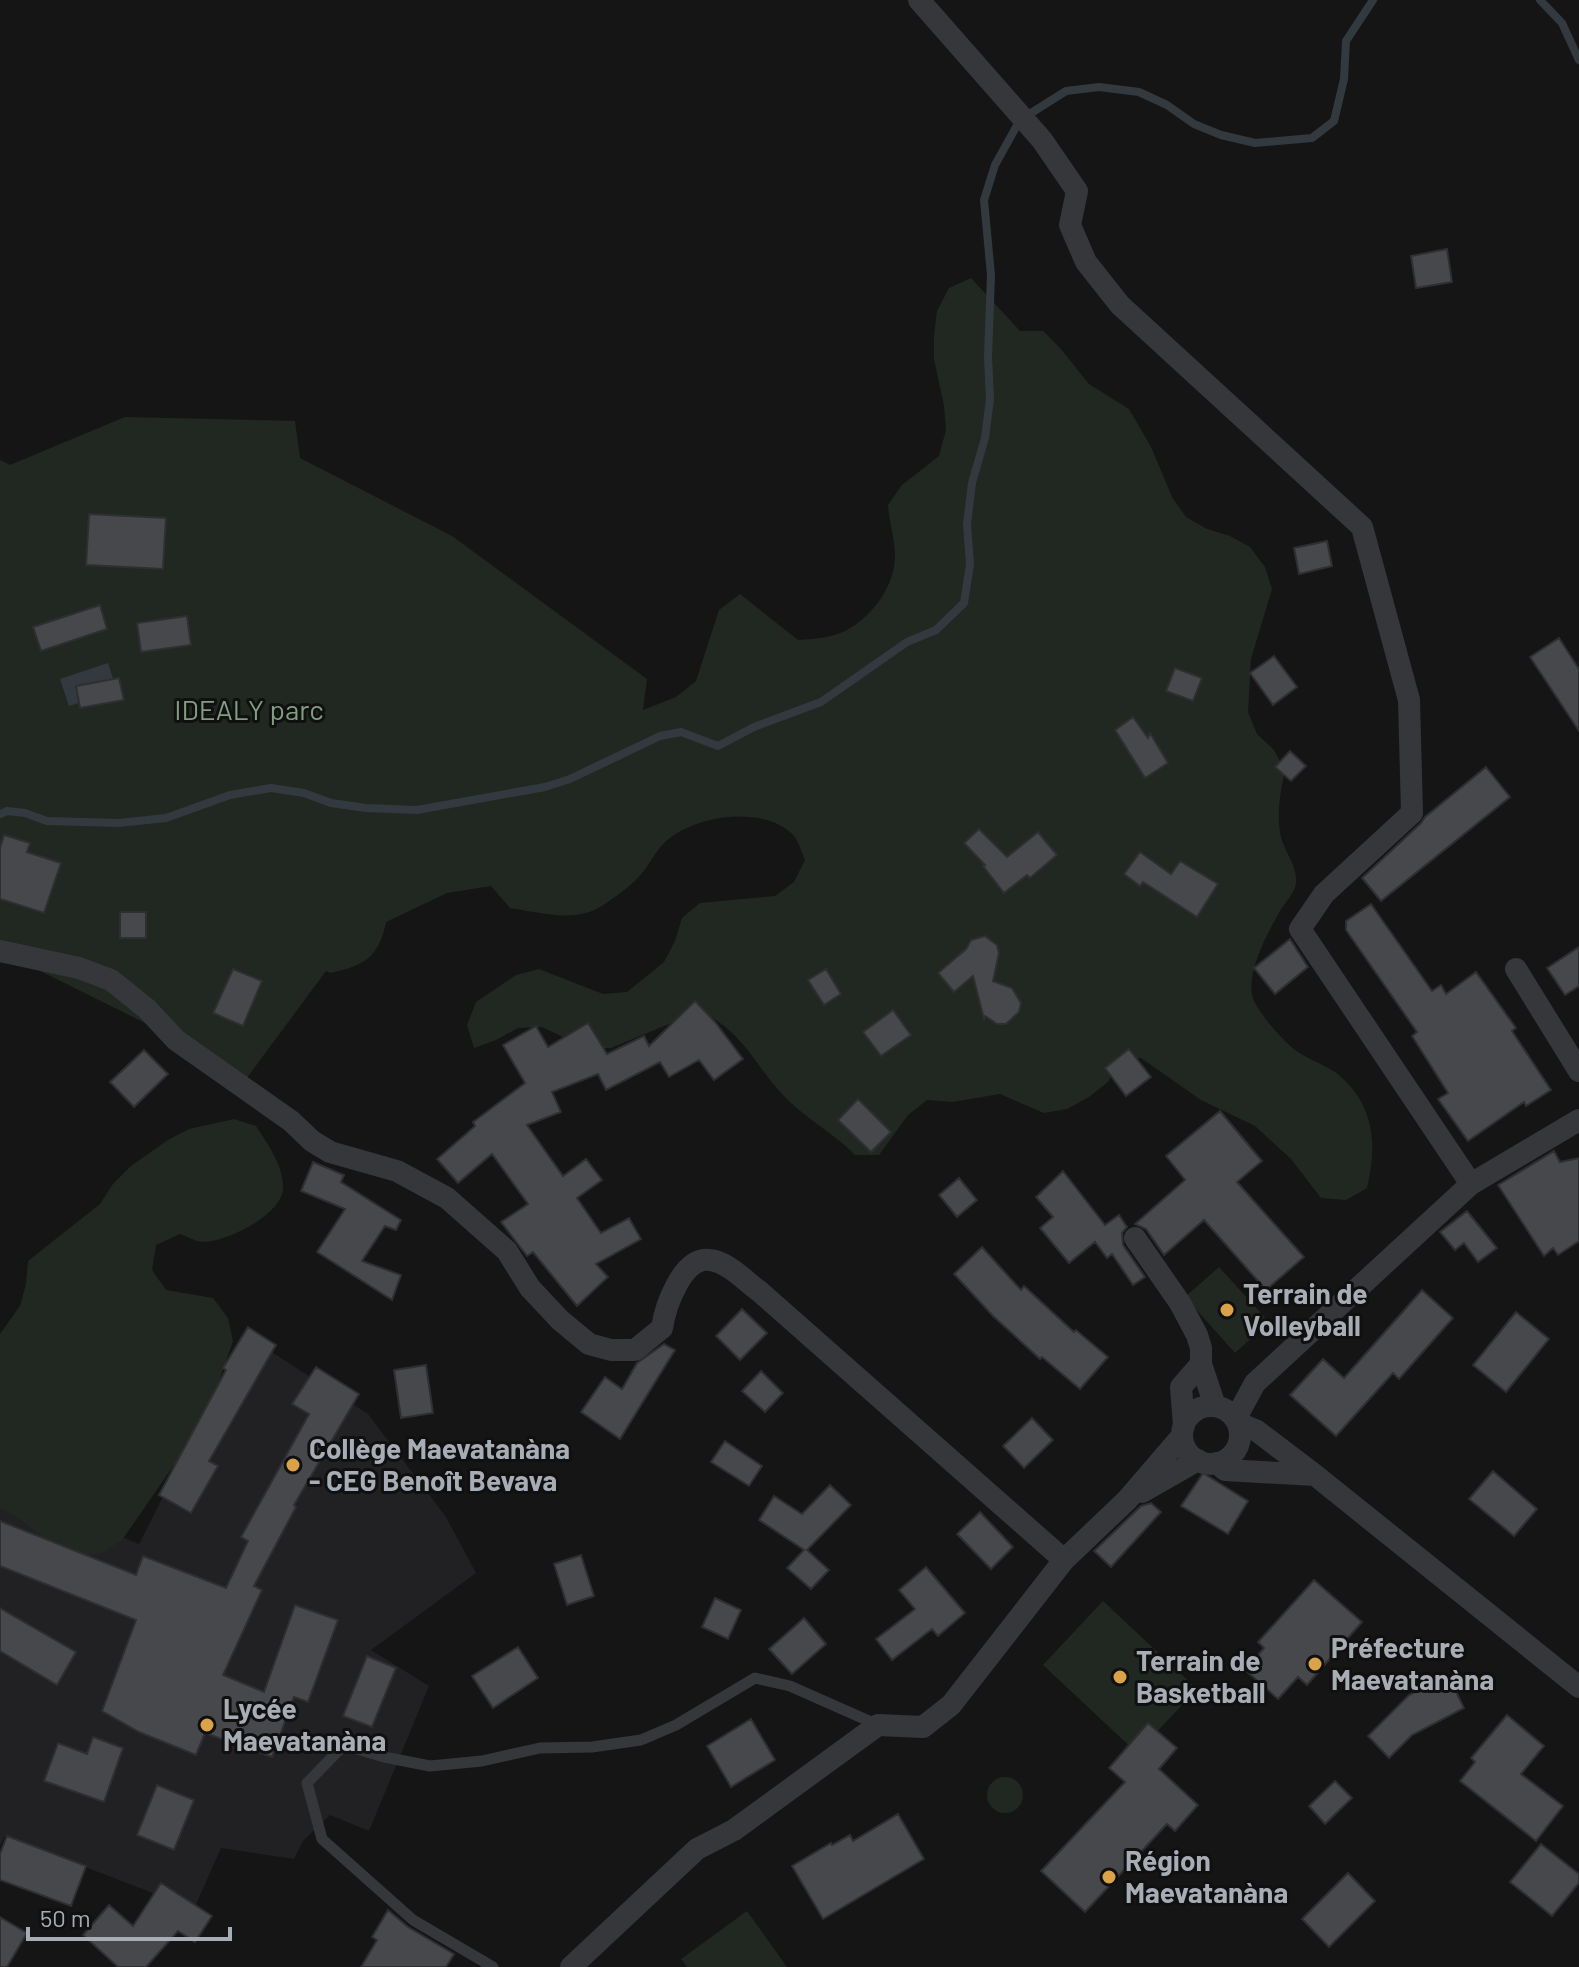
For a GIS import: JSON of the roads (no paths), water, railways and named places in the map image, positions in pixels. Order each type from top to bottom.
[{"type":"street","points":[[919,0],[1042,140],[1077,191],[1070,225],[1086,262],[1120,305],[1362,527],[1409,700],[1412,813],[1324,894],[1300,929],[1471,1184]]},
{"type":"street","points":[[0,951],[79,968],[111,980],[147,1009],[176,1040],[291,1121],[312,1141],[330,1152],[397,1171],[447,1198],[507,1251],[530,1288],[560,1320],[589,1344],[611,1350],[635,1350],[662,1328],[672,1294],[694,1263],[708,1259],[725,1265],[759,1291],[822,1350],[1064,1560]]},
{"type":"street","points":[[1516,969],[1579,1071]]},
{"type":"street","points":[[1127,1500],[1234,1452],[1239,1443],[1237,1421],[1255,1383],[1471,1184],[1579,1120]]},
{"type":"street","points":[[1135,1238],[1180,1303],[1197,1335],[1201,1364],[1215,1406],[1257,1431],[1315,1475],[1579,1687]]},
{"type":"street","points":[[1201,1364],[1181,1387],[1184,1446],[1225,1470],[1315,1475]]},
{"type":"street","points":[[571,1967],[697,1849],[734,1830],[878,1725],[923,1727],[951,1705],[1064,1560],[1127,1500],[1183,1431],[1196,1410],[1215,1406]]},
{"type":"lane","points":[[493,1967],[413,1920],[322,1839],[307,1783],[344,1745],[430,1766],[482,1761],[540,1748],[592,1747],[641,1740],[676,1725],[755,1678],[790,1686],[878,1725]]},
{"type":"waterway","points":[[0,814],[7,811],[25,813],[47,821],[119,823],[166,818],[230,795],[271,788],[304,793],[331,803],[417,810],[545,787],[570,779],[660,736],[681,732],[718,746],[754,727],[821,702],[907,642],[936,630],[964,603],[970,564],[967,524],[972,483],[985,438],[990,399],[991,275],[984,200],[995,165],[1020,120],[1066,91],[1099,87],[1139,92],[1167,105],[1194,124],[1221,135],[1255,143],[1312,138],[1334,121],[1344,79],[1346,41],[1373,0]]},
{"type":"waterway","points":[[1540,0],[1562,23],[1579,60]]},
{"type":"place","name":"Terrain de Volleyball","points":[[1227,1310]]},
{"type":"place","name":"Collège Maevatanàna - CEG Benoît Bevava","points":[[293,1465]]},
{"type":"place","name":"Préfecture Maevatanàna","points":[[1315,1664]]},
{"type":"place","name":"Terrain de Basketball","points":[[1120,1677]]},
{"type":"place","name":"Lycée Maevatanàna","points":[[207,1725]]},
{"type":"place","name":"Région Maevatanàna","points":[[1109,1877]]},
{"type":"park label","name":"IDEALY parc","points":[[249,710]]}]
